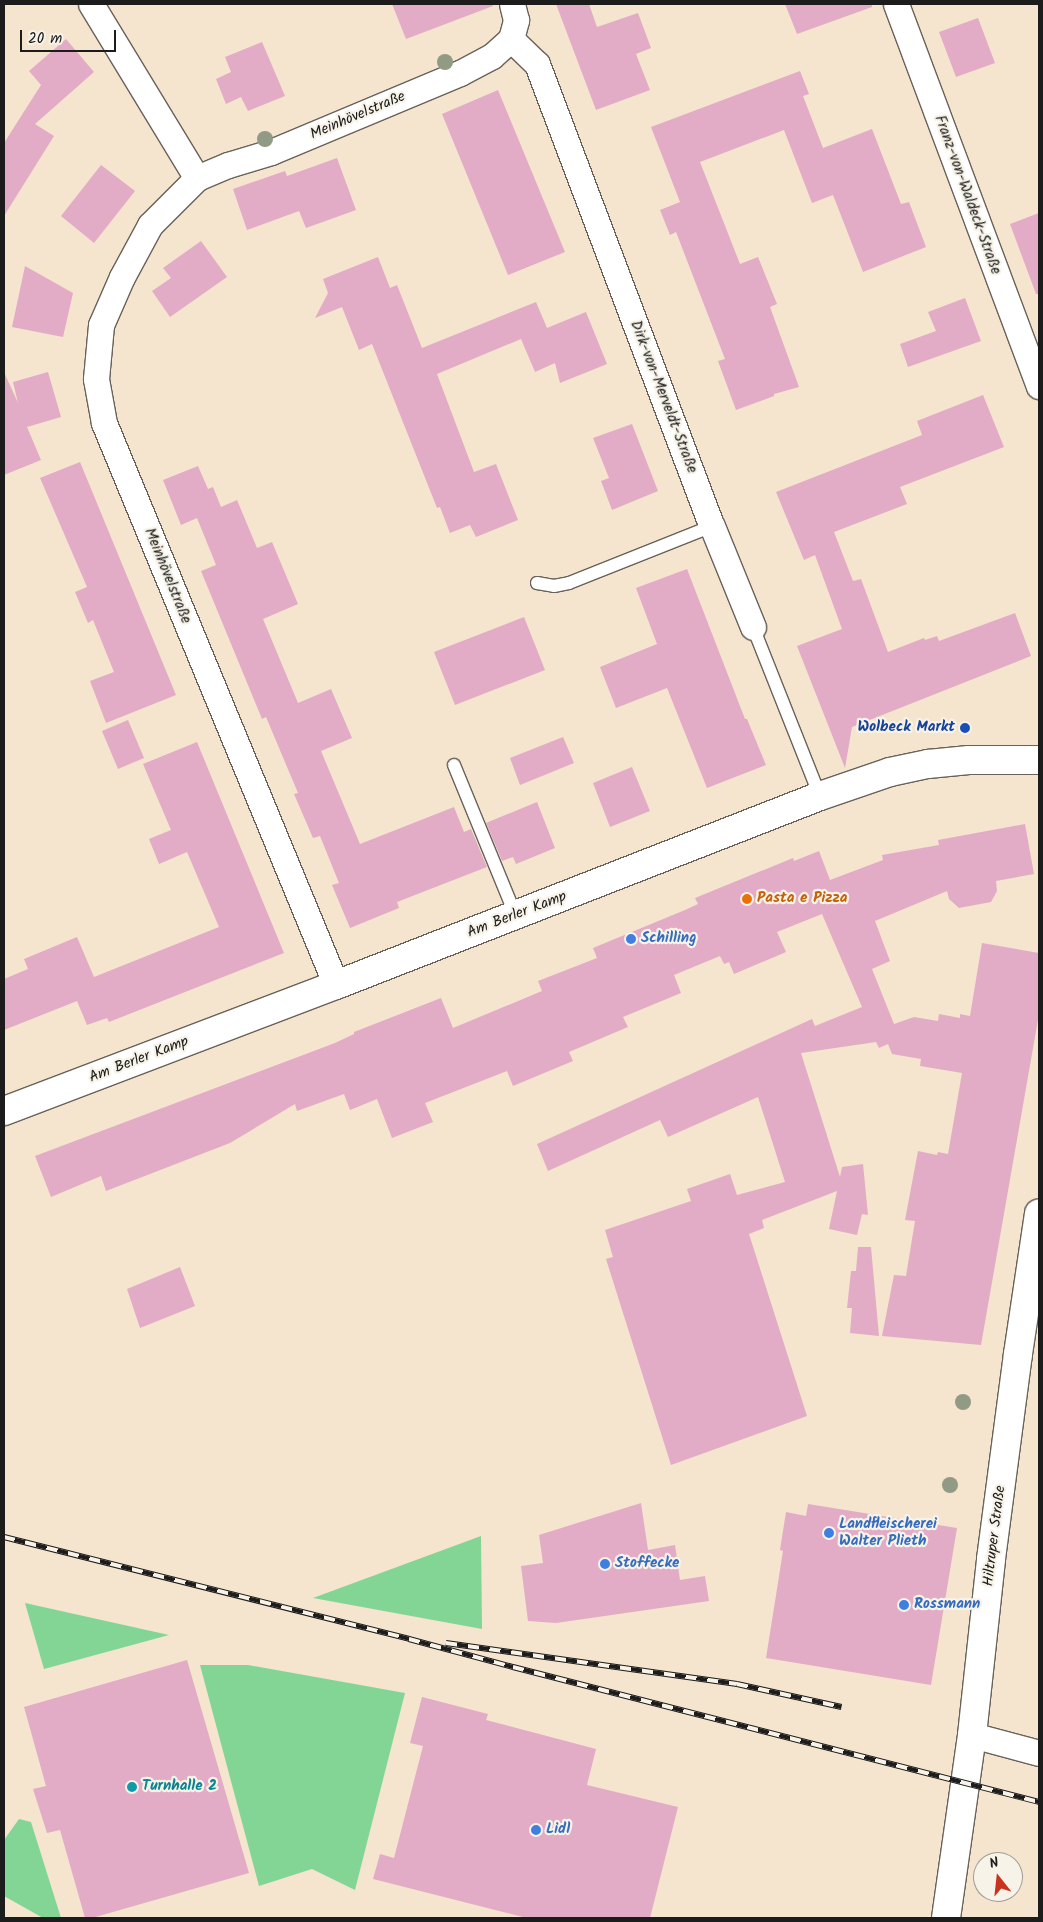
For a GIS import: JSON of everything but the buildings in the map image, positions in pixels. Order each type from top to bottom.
[{"type":"street","points":[[91,4],[197,178]]},
{"type":"street","points":[[511,39],[516,20],[512,4]]},
{"type":"street","name":"Franz-von-Waldeck-Straße","points":[[896,4],[1039,386]]},
{"type":"street","name":"Meinhövelstraße","points":[[336,985],[104,423],[96,379],[102,325],[122,277],[150,225],[197,178],[228,165],[272,152],[460,73],[492,56],[511,39]]},
{"type":"street","name":"Dirk-von-Merveldt-Straße","points":[[511,39],[537,64],[712,526],[753,628]]},
{"type":"street","name":"Am Berler Kamp","points":[[4,1111],[516,916],[820,796],[890,772],[928,764],[969,760],[1039,760]]},
{"type":"street","name":"Hiltruper Straße","points":[[946,1918],[972,1735],[1017,1360],[1039,1214]]},
{"type":"street","points":[[972,1735],[1039,1753]]},
{"type":"lane","points":[[537,583],[554,586],[570,583],[712,526]]},
{"type":"lane","name":"Dirk-von-Merveldt-Straße","points":[[753,628],[820,796]]},
{"type":"lane","points":[[454,765],[516,916]]},
{"type":"green space","points":[[481,1536],[482,1629],[313,1598]]},
{"type":"green space","points":[[25,1603],[169,1635],[44,1669]]},
{"type":"green space","points":[[200,1665],[248,1665],[405,1693],[355,1890],[312,1869],[259,1886]]},
{"type":"green space","points":[[19,1819],[31,1822],[61,1918],[43,1918],[4,1896],[4,1840]]},
{"type":"railway","points":[[4,1537],[409,1639],[1039,1802]]},
{"type":"railway","points":[[446,1643],[737,1684],[842,1707]]},
{"type":"place","name":"Wolbeck Markt","points":[[965,728]]},
{"type":"place","name":"Pasta e Pizza","points":[[747,899]]},
{"type":"place","name":"Schilling","points":[[631,939]]},
{"type":"place","name":"Landfleischerei Walter Plieth","points":[[829,1533]]},
{"type":"place","name":"Stoffecke","points":[[605,1564]]},
{"type":"place","name":"Rossmann","points":[[904,1605]]},
{"type":"place","name":"Turnhalle 2","points":[[132,1787]]},
{"type":"place","name":"Lidl","points":[[536,1830]]}]
